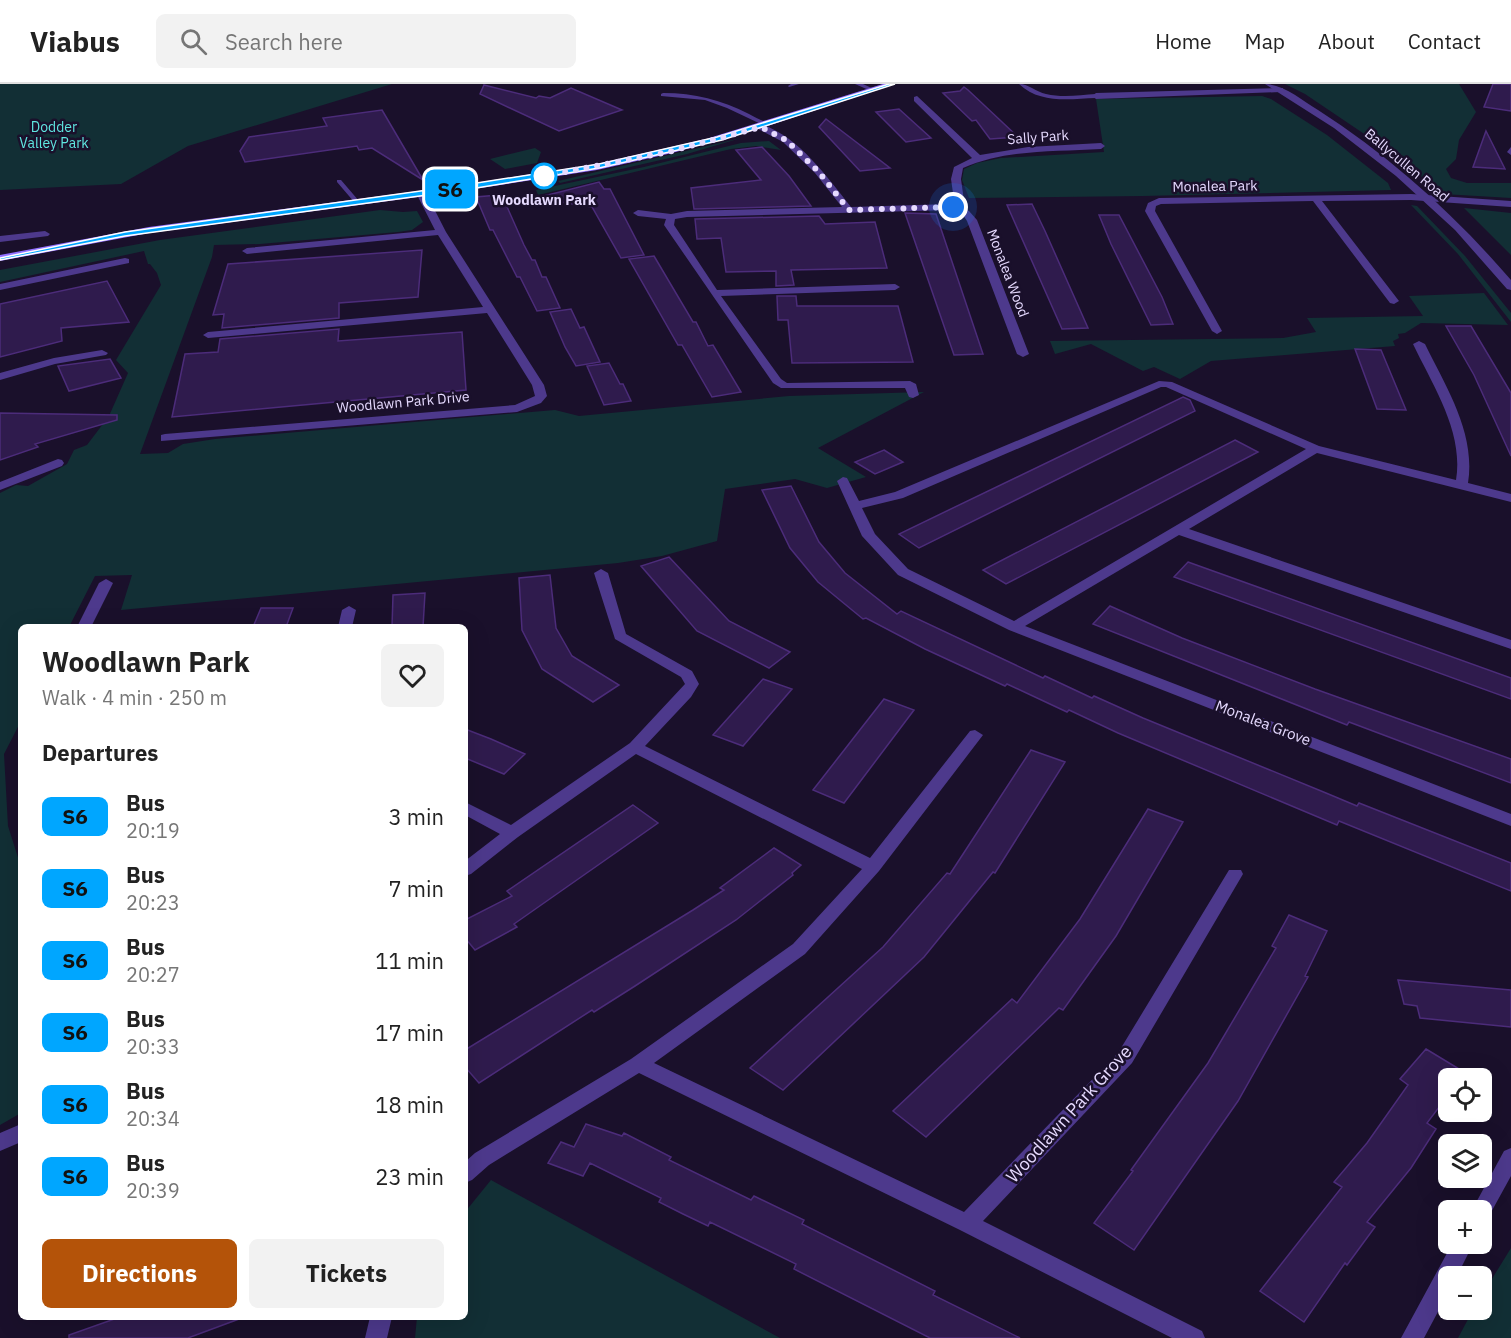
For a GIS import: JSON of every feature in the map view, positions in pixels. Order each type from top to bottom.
[{"type":"main road","points":[[0,258],[125,234],[599,166],[678,149],[764,126],[891,84]]},
{"type":"street","points":[[1146,84],[1154,95]]},
{"type":"street","points":[[1182,84],[1196,94]]},
{"type":"street","name":"Ballycullen Road","points":[[1269,84],[1354,138],[1429,199],[1469,239],[1511,287]]},
{"type":"street","points":[[1096,96],[1280,90]]},
{"type":"street","points":[[638,213],[671,217],[687,214],[953,207],[959,201],[956,179],[959,167],[977,157],[917,99]]},
{"type":"street","points":[[764,126],[786,140],[818,171],[849,210]]},
{"type":"street","name":"Sally Park","points":[[977,157],[997,153],[1101,146]]},
{"type":"street","name":"Woodlawn Park Drive","points":[[165,438],[516,408],[537,401],[541,396],[538,385],[441,232],[422,193]]},
{"type":"street","name":"Monalea Park","points":[[1217,331],[1150,211],[1151,205],[1159,201],[1411,197],[1511,204]]},
{"type":"street","points":[[1315,198],[1394,301]]},
{"type":"street","name":"Monalea Wood","points":[[953,207],[966,213],[972,220],[1023,354]]},
{"type":"street","points":[[671,217],[669,225],[777,381],[785,386],[910,384],[913,395]]},
{"type":"street","points":[[247,251],[441,232]]},
{"type":"street","points":[[0,238],[45,234]]},
{"type":"street","points":[[0,287],[125,261]]},
{"type":"street","points":[[714,293],[895,287]]},
{"type":"street","points":[[208,335],[490,310]]},
{"type":"street","points":[[1419,345],[1448,405],[1465,457],[1465,473],[1461,487]]},
{"type":"street","points":[[0,377],[54,361],[102,352]]},
{"type":"street","points":[[855,506],[899,495],[1159,384],[1168,384],[1315,449],[1511,498]]},
{"type":"street","points":[[1014,627],[1315,449]]},
{"type":"street","points":[[0,486],[58,463]]},
{"type":"street","name":"Monalea Grove","points":[[843,481],[869,536],[903,572],[1014,627],[1511,820]]},
{"type":"street","points":[[1178,530],[1511,645]]},
{"type":"street","points":[[468,868],[512,833],[635,747],[686,694],[692,684],[687,674],[620,636],[601,573]]},
{"type":"street","points":[[86,624],[106,583]]},
{"type":"street","points":[[346,624],[349,610]]},
{"type":"street","points":[[468,1172],[482,1160],[638,1064],[799,949],[873,867],[975,735]]},
{"type":"street","points":[[635,747],[873,867]]},
{"type":"street","points":[[468,810],[512,833]]},
{"type":"street","name":"Woodlawn Park Grove","points":[[968,1223],[1125,1058],[1235,874]]},
{"type":"street","points":[[638,1064],[968,1223],[1194,1338]]},
{"type":"street","points":[[0,1143],[18,1134]]},
{"type":"street","points":[[1487,1200],[1511,1157]]},
{"type":"street","points":[[1412,1338],[1458,1254]]},
{"type":"street","points":[[376,1338],[380,1320]]},
{"type":"lane","points":[[858,84],[873,90]]},
{"type":"lane","points":[[1022,84],[1033,93],[1049,96],[1096,96]]},
{"type":"lane","points":[[663,95],[686,95],[719,100],[764,126]]},
{"type":"lane","points":[[339,181],[357,202]]},
{"type":"green space","name":"Dodder Valley Park","points":[[0,84],[392,84],[188,146],[121,184],[0,190]]},
{"type":"green space","points":[[1285,84],[1459,84],[1476,112],[1459,140],[1456,159],[1446,169],[1451,178],[1467,183],[1511,183],[1511,198],[1443,194],[1391,152],[1305,94]]},
{"type":"green space","points":[[1262,96],[1271,99],[1327,135],[1388,183],[1391,190],[969,198],[962,180],[964,169],[977,163],[1001,158],[1104,152],[1096,99]]},
{"type":"green space","points":[[741,138],[687,154],[560,183],[558,181]]},
{"type":"green space","points":[[769,141],[781,150],[756,146],[731,149],[538,195],[536,190],[741,143]]},
{"type":"green space","points":[[535,148],[541,152],[537,163],[505,169],[490,159]]},
{"type":"green space","points":[[1411,205],[1417,206],[1465,256],[1511,313],[1511,322],[1458,254]]},
{"type":"green space","points":[[1464,208],[1511,213],[1511,255]]},
{"type":"green space","points":[[380,210],[417,211],[423,222],[412,230],[398,232],[260,244],[214,245],[212,257],[140,454],[168,453],[183,444],[215,439],[555,410],[579,416],[789,396],[924,392],[818,448],[866,477],[827,488],[795,479],[725,489],[717,541],[662,556],[618,563],[121,610],[132,575],[95,576],[71,624],[18,624],[18,727],[4,754],[8,826],[18,858],[18,1115],[0,1125],[0,493],[16,485],[28,486],[67,464],[74,450],[87,445],[109,416],[128,373],[116,360],[161,285],[157,273],[148,264],[144,251],[0,282],[0,270],[160,240]]},
{"type":"green space","points":[[1484,293],[1508,325],[1421,323],[1405,333],[1398,334],[1399,338],[1393,341],[1395,346],[1211,361],[1180,379],[1154,367],[1143,371],[1091,344],[1055,354],[1050,341],[1283,338],[1316,332],[1307,318],[1423,316],[1409,296]]},
{"type":"green space","points":[[491,1180],[780,1338],[415,1338],[417,1320],[468,1320],[468,1208]]},
{"type":"green space","points":[[1511,1248],[1511,1338],[1458,1338],[1468,1320],[1492,1320],[1492,1279]]},
{"type":"building","points":[[1493,84],[1511,84],[1511,111],[1484,107]]},
{"type":"building","points":[[484,85],[536,98],[539,96],[550,98],[571,88],[622,110],[559,131],[480,94]]},
{"type":"building","points":[[964,87],[1018,137],[990,139],[976,120],[972,121],[943,93],[960,91]]},
{"type":"building","points":[[899,109],[931,138],[906,142],[876,112]]},
{"type":"building","points":[[382,110],[423,180],[372,148],[359,150],[357,146],[245,162],[240,151],[249,137],[327,126],[323,118]]},
{"type":"building","points":[[826,119],[890,168],[860,171],[819,127]]},
{"type":"building","points":[[1486,131],[1505,169],[1473,167]]},
{"type":"building","points":[[762,147],[789,176],[811,206],[694,209],[691,188],[761,180],[736,150]]},
{"type":"building","points":[[599,182],[604,189],[610,189],[644,255],[621,258],[592,207],[536,198]]},
{"type":"building","points":[[498,195],[500,200],[504,200],[524,245],[532,260],[535,260],[542,277],[546,277],[560,308],[537,311],[493,230],[490,230],[476,197]]},
{"type":"building","points":[[1032,204],[1088,328],[1062,329],[1007,205]]},
{"type":"building","points":[[905,213],[936,214],[983,354],[954,355]]},
{"type":"building","points":[[1099,215],[1119,215],[1162,297],[1173,324],[1151,325]]},
{"type":"building","points":[[819,216],[825,224],[875,222],[887,268],[791,270],[794,285],[776,286],[776,271],[726,272],[721,238],[697,239],[695,219]]},
{"type":"building","points":[[422,250],[418,297],[339,303],[339,318],[222,328],[224,314],[213,315],[228,264]]},
{"type":"building","points":[[654,256],[693,322],[696,322],[708,346],[713,345],[741,392],[712,397],[682,345],[678,345],[629,259]]},
{"type":"building","points":[[107,281],[129,322],[61,328],[62,341],[0,357],[0,304]]},
{"type":"building","points":[[777,296],[796,296],[797,306],[898,306],[913,362],[792,363],[788,320],[778,320]]},
{"type":"building","points":[[571,309],[580,328],[584,327],[600,362],[576,366],[565,347],[550,312]]},
{"type":"building","points":[[1446,326],[1471,326],[1511,393],[1511,456],[1474,375]]},
{"type":"building","points":[[339,329],[338,341],[462,332],[466,390],[172,417],[185,354],[218,352],[220,339]]},
{"type":"building","points":[[1355,349],[1381,350],[1406,410],[1377,409]]},
{"type":"building","points":[[110,359],[121,378],[69,391],[58,366]]},
{"type":"building","points":[[609,363],[631,401],[604,405],[587,366]]},
{"type":"building","points":[[1183,397],[1190,400],[1195,411],[919,548],[899,534]]},
{"type":"building","points":[[0,413],[117,415],[117,420],[35,444],[38,447],[0,460]]},
{"type":"building","points":[[1235,440],[1258,452],[1006,584],[983,570]]},
{"type":"building","points":[[884,450],[903,462],[875,474],[855,462]]},
{"type":"building","points":[[791,486],[819,542],[845,573],[897,614],[901,611],[1043,678],[1045,676],[1092,698],[1094,696],[1357,806],[1359,803],[1511,863],[1511,891],[1339,821],[1337,825],[1118,733],[1069,710],[1067,712],[1007,684],[1005,686],[925,649],[866,618],[863,619],[818,582],[790,548],[762,490]]},
{"type":"building","points":[[669,557],[729,621],[790,652],[769,668],[697,631],[641,566]]},
{"type":"building","points":[[1188,562],[1511,678],[1511,699],[1174,577]]},
{"type":"building","points":[[550,575],[556,628],[572,656],[619,685],[593,702],[542,669],[522,630],[519,578]]},
{"type":"building","points":[[425,593],[423,624],[392,624],[393,595]]},
{"type":"building","points":[[1110,606],[1182,638],[1315,689],[1511,759],[1511,783],[1349,722],[1347,725],[1093,624]]},
{"type":"building","points":[[261,608],[293,608],[287,624],[254,624]]},
{"type":"building","points":[[763,679],[792,689],[743,746],[713,735]]},
{"type":"building","points":[[884,699],[914,710],[844,803],[813,790]]},
{"type":"building","points":[[468,730],[525,754],[504,774],[468,759]]},
{"type":"building","points":[[1031,750],[1065,762],[995,873],[993,872],[924,957],[783,1090],[750,1068],[883,947],[947,873],[950,874]]},
{"type":"building","points":[[633,805],[658,823],[514,924],[517,927],[475,950],[468,942],[468,918],[512,896],[507,891]]},
{"type":"building","points":[[1148,809],[1183,822],[1116,936],[1063,1010],[1059,1008],[926,1137],[893,1111],[1012,999],[1017,1003],[1080,919]]},
{"type":"building","points":[[774,848],[801,865],[792,873],[793,875],[736,920],[479,1083],[468,1070],[468,1048],[724,890],[720,888]]},
{"type":"building","points":[[1289,915],[1327,931],[1305,976],[1308,977],[1238,1101],[1134,1250],[1094,1223],[1208,1063],[1276,948],[1272,946]]},
{"type":"building","points":[[1398,980],[1511,990],[1511,1027],[1420,1018],[1417,1006],[1404,1004]]},
{"type":"building","points":[[1426,1049],[1457,1068],[1438,1068],[1438,1108],[1427,1123],[1436,1129],[1411,1168],[1367,1222],[1375,1227],[1347,1265],[1345,1263],[1304,1322],[1260,1291],[1342,1187],[1334,1182],[1367,1143],[1408,1085],[1400,1079]]},
{"type":"building","points":[[586,1124],[622,1136],[624,1133],[671,1157],[669,1160],[751,1200],[754,1196],[804,1220],[802,1224],[935,1291],[933,1295],[1020,1338],[930,1338],[794,1269],[796,1264],[710,1222],[708,1226],[683,1214],[659,1202],[661,1198],[590,1163],[583,1176],[548,1163],[561,1142],[574,1147]]},
{"type":"building","points":[[112,1320],[236,1320],[188,1338],[69,1338],[69,1335]]},
{"type":"bus line","name":"S6","points":[[0,258],[125,234],[548,176],[668,152],[719,139],[891,84]]},
{"type":"place","name":"Woodlawn Park","points":[[544,176]]},
{"type":"route","points":[[544,176],[668,152],[761,127],[786,140],[818,171],[849,210],[953,207]]}]
